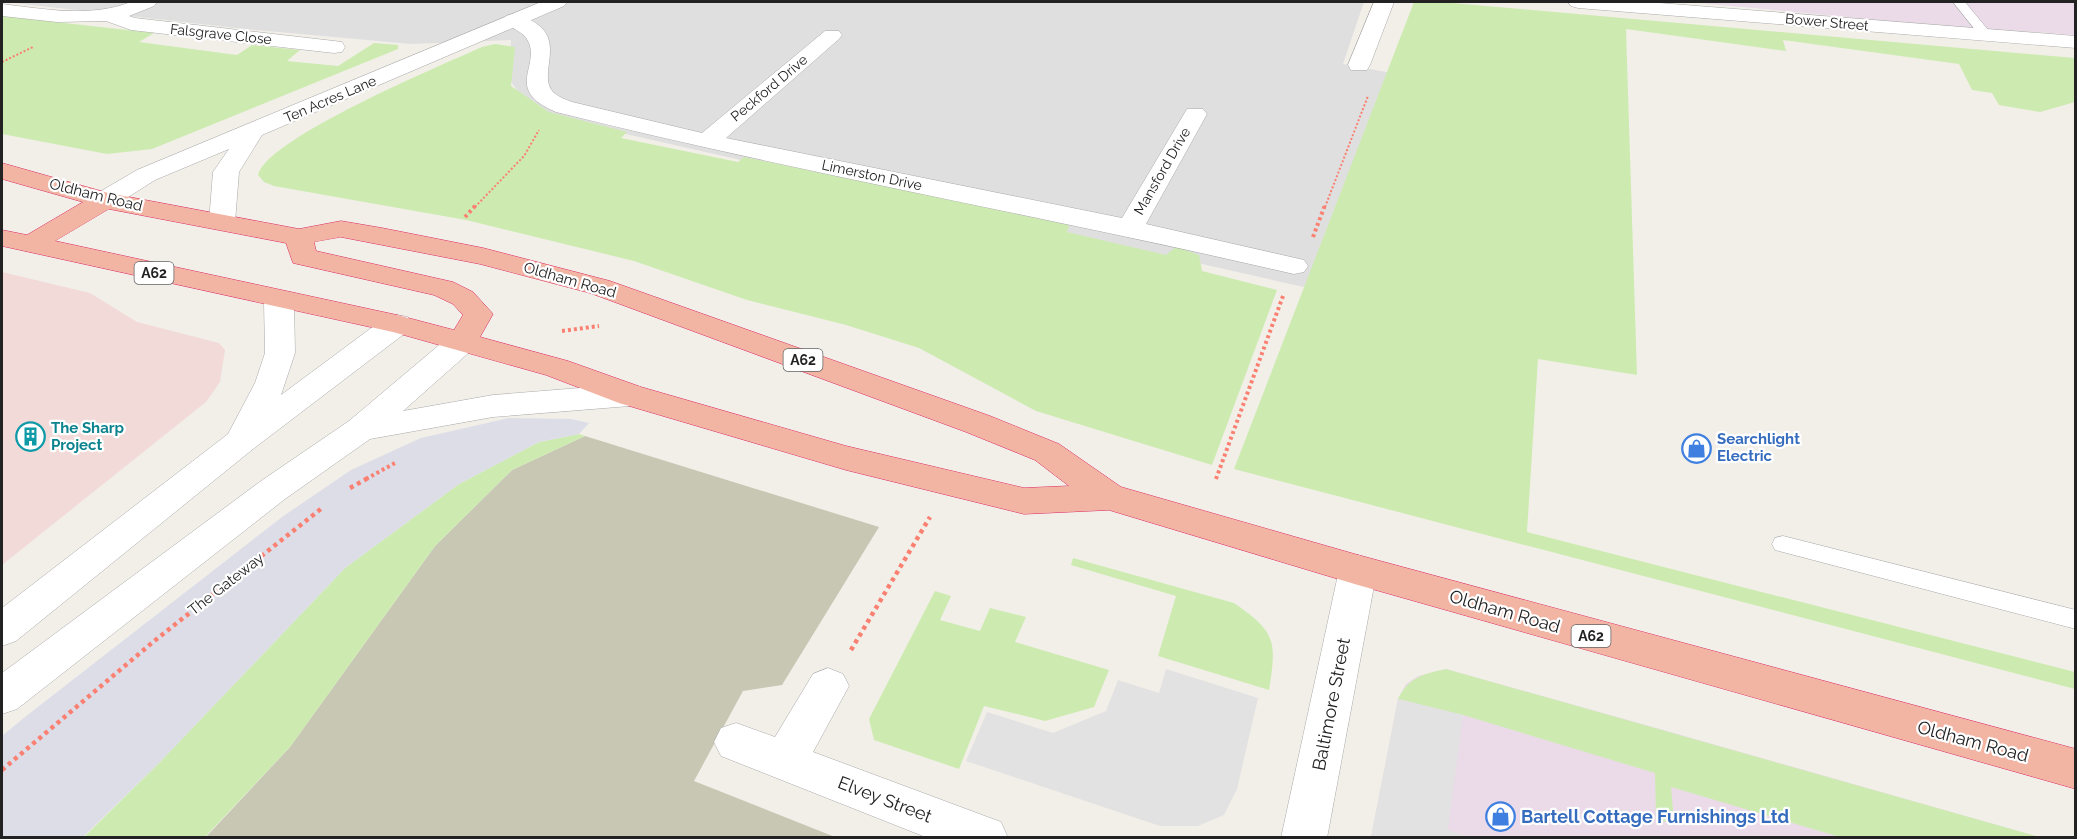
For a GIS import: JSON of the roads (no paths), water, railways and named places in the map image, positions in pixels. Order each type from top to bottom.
[{"type":"highway","name":"Oldham Road","points":[[2,171],[105,200],[299,237],[341,229],[483,256],[600,287],[978,424],[1047,452],[1109,497]]},
{"type":"highway","points":[[30,245],[105,200]]},
{"type":"highway","points":[[299,237],[303,257],[443,288],[463,298],[478,314],[462,342]]},
{"type":"highway","name":"Oldham Road","points":[[2,238],[279,301],[397,324],[557,368],[630,395],[846,458],[1024,501],[1109,497],[1358,570],[2076,769]]},
{"type":"highway","points":[[397,324],[483,256]]},
{"type":"street","points":[[2,10],[83,18],[130,10],[147,2]]},
{"type":"street","name":"Ten Acres Lane","points":[[105,200],[146,175],[557,2]]},
{"type":"street","points":[[1359,65],[1384,2]]},
{"type":"street","name":"Bower Street","points":[[1578,2],[2076,42]]},
{"type":"street","name":"Falsgrave Close","points":[[110,15],[131,24],[334,47]]},
{"type":"street","name":"Limerston Drive","points":[[513,20],[535,30],[542,41],[538,83],[546,98],[564,107],[707,141],[1130,228],[1294,266]]},
{"type":"street","name":"Peckford Drive","points":[[707,141],[832,35]]},
{"type":"street","name":"Mansford Drive","points":[[1130,228],[1195,114]]},
{"type":"street","points":[[222,222],[226,172],[252,132]]},
{"type":"street","points":[[241,441],[271,383],[280,353],[279,301]]},
{"type":"street","points":[[2,630],[241,441],[397,324]]},
{"type":"street","points":[[2,696],[273,490],[361,429],[462,342]]},
{"type":"street","points":[[361,429],[493,406],[630,395]]},
{"type":"street","name":"Baltimore Street","points":[[1304,837],[1358,570]]},
{"type":"street","points":[[785,761],[828,687]]},
{"type":"street","name":"Elvey Street","points":[[736,742],[985,837]]},
{"type":"lane","points":[[1959,2],[1985,34]]},
{"type":"lane","points":[[1783,544],[2076,620]]},
{"type":"place","name":"The Sharp Project","points":[[30,437]]},
{"type":"place","name":"Searchlight Electric","points":[[1696,448]]},
{"type":"place","name":"Bartell Cottage Furnishings Ltd","points":[[1500,816]]}]
